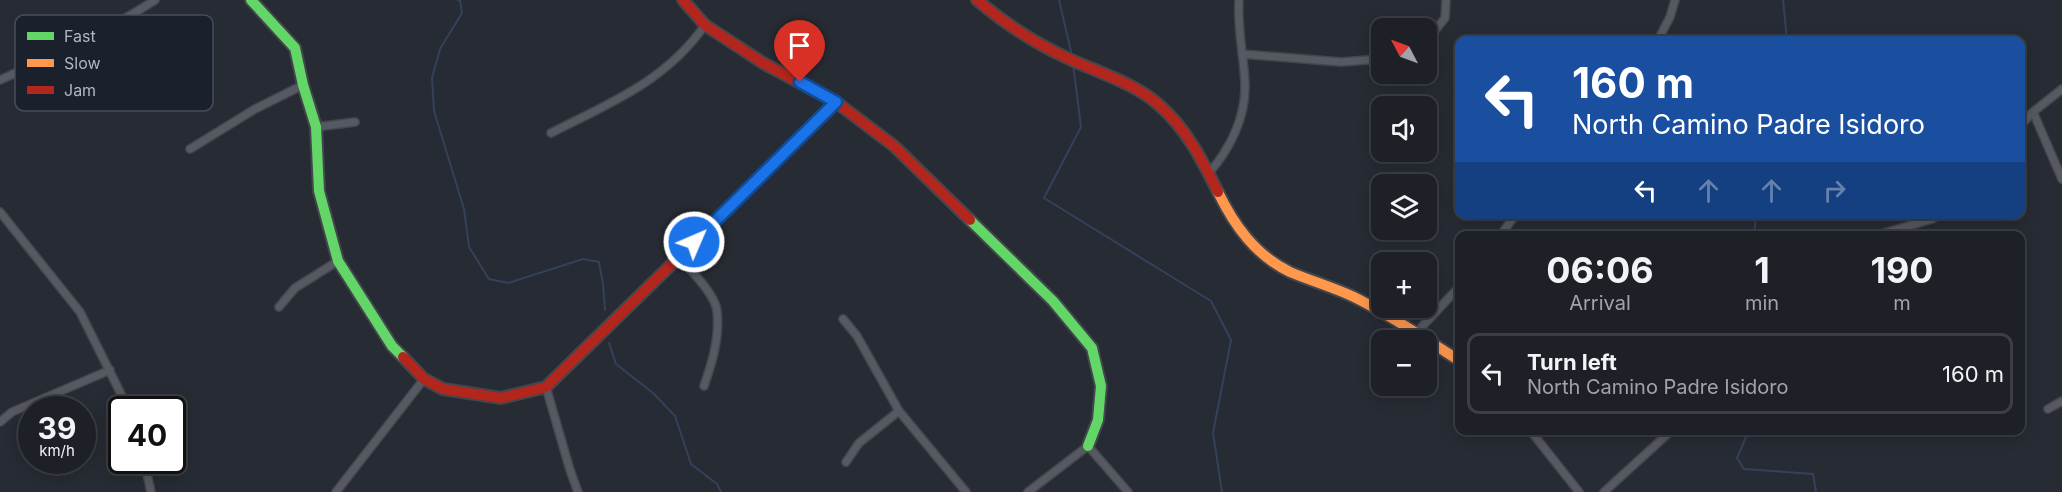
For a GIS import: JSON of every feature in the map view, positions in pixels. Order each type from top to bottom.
[{"type":"street","points":[[132,15],[155,0]]},
{"type":"street","points":[[251,0],[295,48],[303,86],[316,127],[319,192],[338,261],[392,346],[424,379],[442,389],[501,398],[546,387],[836,102]]},
{"type":"street","points":[[683,0],[705,25],[764,63],[836,102],[894,146],[1053,301],[1092,348],[1101,386],[1098,420],[1088,447],[1028,492]]},
{"type":"street","points":[[977,0],[1006,24],[1035,42],[1139,92],[1158,104],[1185,134],[1209,173],[1233,221],[1251,244],[1267,258],[1286,269],[1354,297],[1411,330]]},
{"type":"street","points":[[1209,173],[1228,148],[1242,110],[1245,90],[1239,31],[1239,0]]},
{"type":"street","points":[[1437,28],[1445,18],[1446,0]]},
{"type":"street","points":[[1660,36],[1670,17],[1675,0]]},
{"type":"street","points":[[551,133],[645,84],[693,41],[705,25]]},
{"type":"street","points":[[1242,54],[1341,62],[1371,60]]},
{"type":"street","points":[[0,80],[15,73]]},
{"type":"street","points":[[190,149],[255,109],[303,86]]},
{"type":"street","points":[[2025,121],[2062,89]]},
{"type":"street","points":[[2033,112],[2062,179]]},
{"type":"street","points":[[316,127],[355,122]]},
{"type":"street","points":[[1,214],[80,312],[122,396]]},
{"type":"street","points":[[1891,231],[1932,219]]},
{"type":"street","points":[[679,258],[702,281],[717,309],[715,354],[704,386]]},
{"type":"street","points":[[279,307],[295,288],[338,261]]},
{"type":"street","points":[[1419,330],[1455,291]]},
{"type":"street","points":[[843,319],[857,336],[899,411],[966,492]]},
{"type":"street","points":[[1437,346],[1455,358]]},
{"type":"street","points":[[0,422],[12,412],[110,370]]},
{"type":"street","points":[[336,492],[424,379]]},
{"type":"street","points":[[546,387],[578,492]]},
{"type":"street","points":[[2048,409],[2062,401]]},
{"type":"street","points":[[846,462],[859,444],[899,411]]},
{"type":"street","points":[[1534,435],[1579,492]]},
{"type":"street","points":[[1604,492],[1667,435]]},
{"type":"street","points":[[1088,447],[1128,492]]},
{"type":"street","points":[[147,474],[151,492]]},
{"type":"waterway","points":[[458,0],[460,0],[462,13],[440,49],[432,78],[434,111],[464,209],[469,247],[489,279],[508,283],[583,259],[599,262],[605,310]]},
{"type":"waterway","points":[[1059,0],[1072,56]]},
{"type":"waterway","points":[[1783,0],[1787,36]]},
{"type":"waterway","points":[[1073,64],[1081,127],[1044,198],[1211,301],[1231,340],[1213,433],[1222,492]]},
{"type":"waterway","points":[[1754,231],[1756,219]]},
{"type":"waterway","points":[[609,343],[616,364],[653,393],[675,416],[691,464],[717,484],[721,492]]},
{"type":"waterway","points":[[1747,435],[1737,458],[1744,469],[1813,474],[1816,492]]},
{"type":"traffic: fast","points":[[251,0],[295,48],[316,127],[319,191],[338,261],[392,346],[403,357]]},
{"type":"traffic: fast","points":[[676,260],[836,102]]},
{"type":"traffic: fast","points":[[970,220],[1053,301],[1092,348],[1101,386],[1098,420],[1088,446]]},
{"type":"traffic: slow","points":[[1218,192],[1231,216],[1247,238],[1266,257],[1290,272],[1346,293],[1368,304],[1455,358]]},
{"type":"traffic: jam","points":[[683,0],[705,25],[763,63],[836,102],[894,146],[970,220]]},
{"type":"traffic: jam","points":[[977,0],[1008,24],[1042,45],[1149,97],[1169,114],[1185,134],[1218,192]]},
{"type":"traffic: jam","points":[[403,357],[424,379],[443,389],[501,398],[546,387],[676,260]]},
{"type":"route","points":[[694,242],[836,102],[800,82]]}]
